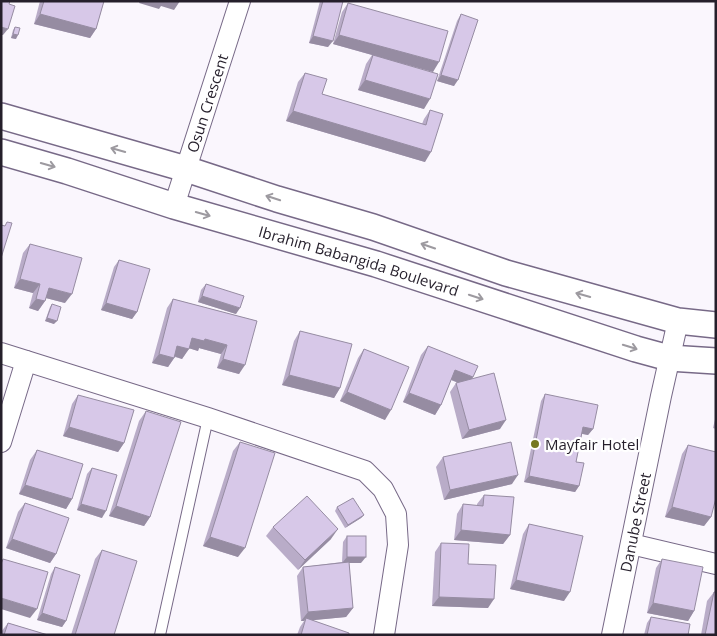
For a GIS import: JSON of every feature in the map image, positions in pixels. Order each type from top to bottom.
[{"type":"street","name":"Osun Crescent","points":[[174,206],[240,1]]},
{"type":"street","points":[[1,116],[186,169],[277,199],[373,227],[506,273],[678,321],[716,324]]},
{"type":"street","name":"Ibrahim Babangida Boulevard","points":[[1,152],[67,171],[174,206],[376,264],[616,343],[669,358],[716,361]]},
{"type":"street","name":"Danube Street","points":[[612,635],[660,396],[678,321]]},
{"type":"street","points":[[1,353],[208,418],[365,471],[383,489],[396,514],[398,545],[384,635]]},
{"type":"street","points":[[1,442],[26,361]]},
{"type":"street","points":[[630,544],[716,564]]},
{"type":"lane","points":[[160,635],[208,418]]},
{"type":"building","points":[[1,1],[10,1],[9,4],[15,6],[8,29],[1,27]]},
{"type":"building","points":[[44,1],[104,1],[96,29],[40,14]]},
{"type":"building","points":[[323,1],[343,1],[333,41],[313,36]]},
{"type":"building","points":[[348,3],[448,31],[439,62],[339,35]]},
{"type":"building","points":[[461,14],[478,20],[458,80],[441,75]]},
{"type":"building","points":[[15,27],[20,28],[18,35],[13,34]]},
{"type":"building","points":[[373,55],[438,74],[430,99],[365,80]]},
{"type":"building","points":[[305,73],[327,79],[322,94],[426,125],[430,110],[443,114],[431,152],[293,111]]},
{"type":"building","points":[[7,222],[12,223],[1,258],[1,225],[5,226]]},
{"type":"building","points":[[30,244],[82,258],[72,294],[49,288],[45,301],[36,299],[40,284],[20,279]]},
{"type":"building","points":[[119,260],[150,269],[137,312],[106,303]]},
{"type":"building","points":[[206,284],[244,296],[240,308],[202,296]]},
{"type":"building","points":[[173,299],[257,321],[245,365],[223,359],[227,345],[205,339],[204,341],[192,338],[189,349],[177,346],[174,358],[159,354]]},
{"type":"building","points":[[52,304],[61,307],[57,321],[47,318]]},
{"type":"building","points":[[300,331],[352,344],[340,388],[289,375]]},
{"type":"building","points":[[428,346],[478,366],[473,377],[455,370],[441,405],[409,393]]},
{"type":"building","points":[[364,349],[409,367],[391,410],[347,392]]},
{"type":"building","points":[[494,373],[506,420],[469,430],[456,383]]},
{"type":"building","points":[[545,394],[598,405],[593,429],[583,427],[576,462],[584,463],[579,486],[529,476]]},
{"type":"building","points":[[78,395],[134,410],[124,443],[69,427]]},
{"type":"building","points":[[146,411],[181,422],[150,517],[116,506]]},
{"type":"building","points":[[240,442],[275,453],[245,548],[210,537]]},
{"type":"building","points":[[511,442],[518,475],[450,490],[443,457]]},
{"type":"building","points":[[688,445],[716,452],[716,498],[711,517],[672,507]]},
{"type":"building","points":[[37,450],[83,464],[72,499],[25,485]]},
{"type":"building","points":[[92,468],[117,475],[106,511],[81,504]]},
{"type":"building","points":[[484,495],[514,497],[510,535],[461,530],[463,504],[483,506]]},
{"type":"building","points":[[307,496],[338,529],[305,560],[273,527]]},
{"type":"building","points":[[353,498],[364,515],[348,525],[337,507]]},
{"type":"building","points":[[25,503],[69,518],[56,554],[12,539]]},
{"type":"building","points":[[529,524],[583,536],[570,592],[516,580]]},
{"type":"building","points":[[347,536],[366,536],[366,557],[347,557]]},
{"type":"building","points":[[441,543],[469,544],[468,564],[496,565],[494,599],[439,597]]},
{"type":"building","points":[[102,550],[137,561],[114,635],[75,635]]},
{"type":"building","points":[[3,559],[48,572],[37,609],[1,598],[1,564]]},
{"type":"building","points":[[662,559],[703,567],[694,611],[653,603]]},
{"type":"building","points":[[349,562],[353,608],[308,612],[303,567]]},
{"type":"building","points":[[55,567],[80,575],[66,621],[42,613]]},
{"type":"building","points":[[714,592],[716,592],[716,635],[705,635]]},
{"type":"building","points":[[651,617],[690,624],[688,635],[647,635]]},
{"type":"building","points":[[306,618],[349,633],[349,635],[301,635]]},
{"type":"building","points":[[8,623],[48,635],[4,635]]},
{"type":"place","name":"Mayfair Hotel","points":[[535,444]]}]
